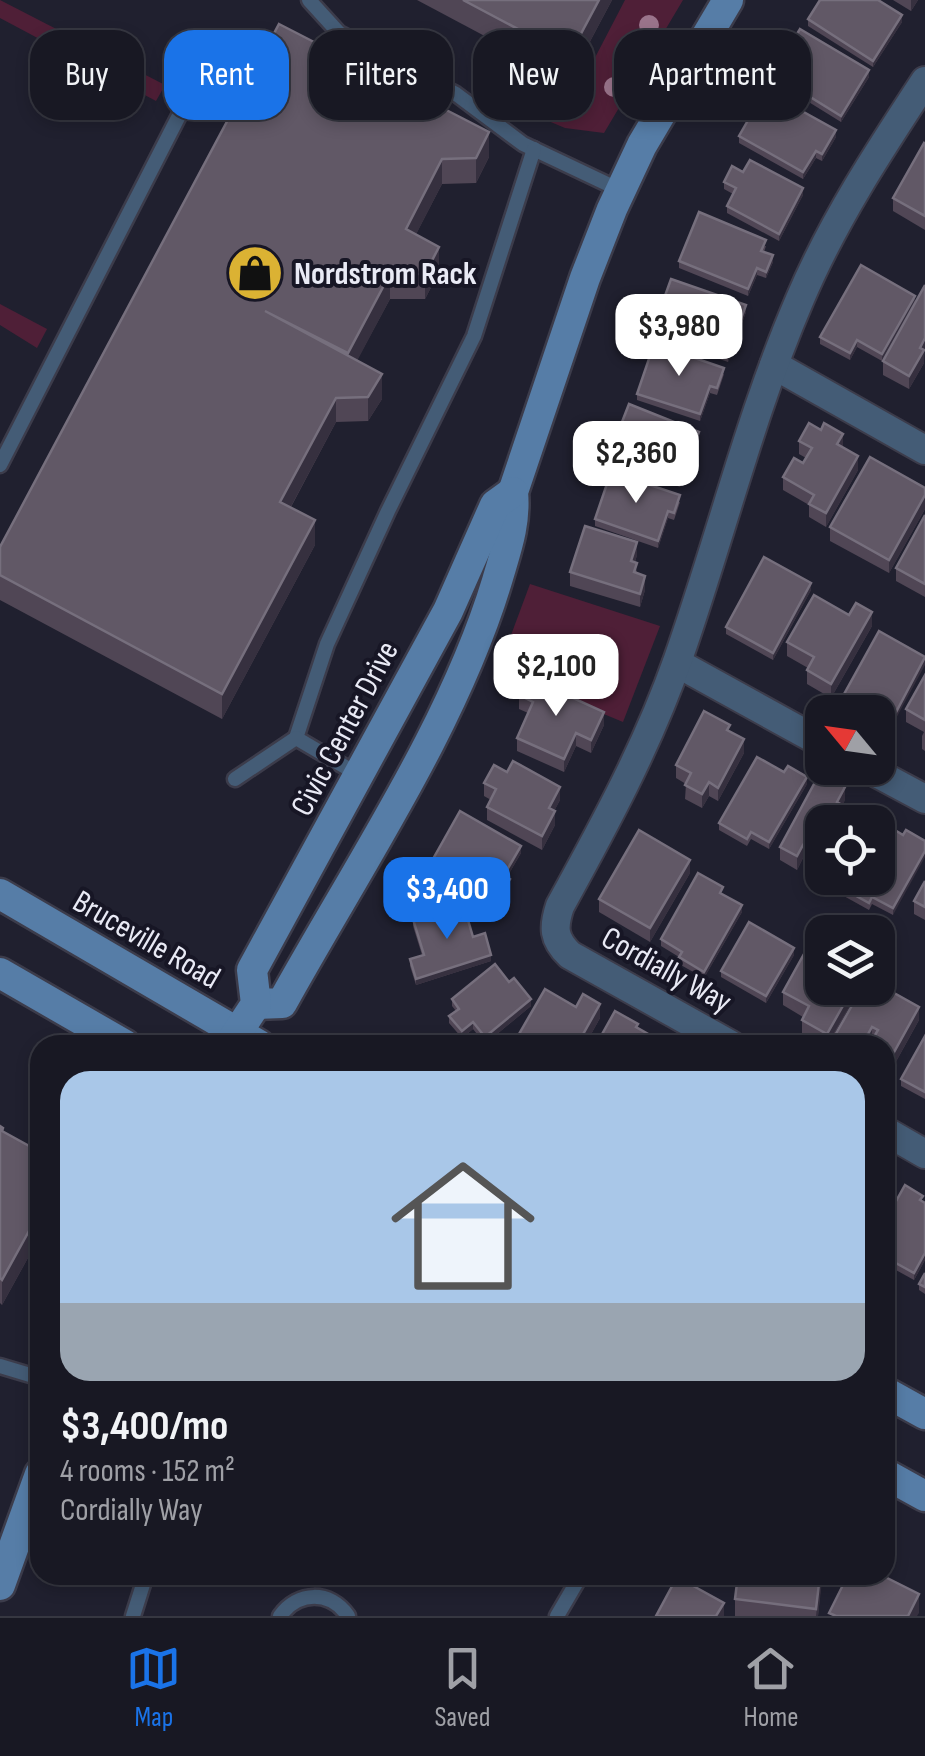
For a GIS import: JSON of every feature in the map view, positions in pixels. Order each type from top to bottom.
[{"type":"street","name":"Civic Center Drive","points":[[256,1004],[282,1002],[461,677],[491,600],[516,518],[513,492],[585,278],[642,146],[728,0]]},
{"type":"street","name":"Cordially Way","points":[[713,1035],[570,954],[555,935],[560,906],[614,811],[677,663],[774,365],[801,297],[841,214],[922,91]]},
{"type":"street","points":[[774,365],[925,450]]},
{"type":"street","name":"Civic Center Drive","points":[[244,1035],[256,1004],[252,970],[448,611],[496,505],[513,492]]},
{"type":"street","points":[[677,663],[805,734]]},
{"type":"street","points":[[895,783],[925,799]]},
{"type":"street","name":"Bruceville Road","points":[[0,894],[232,1035]]},
{"type":"street","points":[[0,973],[108,1035]]},
{"type":"street","points":[[895,1137],[925,1154]]},
{"type":"street","points":[[895,1398],[925,1414]]},
{"type":"street","points":[[895,1480],[925,1496]]},
{"type":"street","points":[[0,1585],[30,1502]]},
{"type":"lane","points":[[309,0],[339,33],[456,94],[534,149],[620,191]]},
{"type":"lane","points":[[0,466],[176,120]]},
{"type":"lane","points":[[234,779],[296,738],[327,644],[474,336],[534,149]]},
{"type":"lane","points":[[296,738],[360,775]]},
{"type":"lane","points":[[0,1366],[30,1375]]},
{"type":"lane","points":[[133,1616],[143,1585]]},
{"type":"lane","points":[[558,1616],[575,1585]]},
{"type":"lane","points":[[280,1616],[297,1600],[309,1596],[333,1601],[348,1616]]},
{"type":"shaded area","points":[[0,0],[58,30],[30,30],[30,34],[0,18]]},
{"type":"shaded area","points":[[625,0],[683,0],[665,30],[614,30],[614,116],[604,133],[565,128],[546,120],[594,120],[594,60]]},
{"type":"shaded area","points":[[144,74],[164,84],[156,101],[144,95]]},
{"type":"shaded area","points":[[0,304],[47,329],[37,348],[0,325]]},
{"type":"shaded area","points":[[530,584],[660,626],[623,722],[498,670]]},
{"type":"building","points":[[463,0],[599,0],[583,30],[520,30]]},
{"type":"building","points":[[820,0],[878,0],[902,15],[873,61],[808,19]]},
{"type":"building","points":[[279,24],[309,39],[309,120],[453,120],[453,113],[489,132],[476,158],[442,159],[406,229],[439,247],[425,274],[390,274],[348,353],[265,311],[382,374],[368,397],[336,398],[280,502],[315,520],[222,694],[0,575],[0,547],[228,120],[289,120],[289,30],[276,30]]},
{"type":"building","points":[[811,36],[869,70],[841,116],[811,97]]},
{"type":"building","points":[[811,116],[836,130],[822,154],[816,151],[803,172],[739,136],[748,120],[811,120]]},
{"type":"building","points":[[925,144],[925,216],[893,198]]},
{"type":"building","points":[[750,160],[803,188],[779,234],[727,206],[736,188],[724,182],[732,166],[743,172]]},
{"type":"building","points":[[699,212],[766,240],[761,251],[773,255],[766,272],[757,268],[748,289],[679,261]]},
{"type":"building","points":[[861,265],[915,296],[882,354],[857,340],[850,353],[820,337]]},
{"type":"building","points":[[671,279],[746,305],[728,355],[659,331],[667,309],[661,307]]},
{"type":"building","points":[[925,285],[925,338],[920,348],[924,350],[909,376],[883,361]]},
{"type":"building","points":[[654,344],[724,368],[717,388],[710,386],[700,414],[637,394]]},
{"type":"building","points":[[629,404],[699,432],[680,480],[610,453]]},
{"type":"building","points":[[809,423],[821,430],[824,423],[843,434],[837,444],[858,456],[826,513],[809,504],[814,495],[783,477],[794,458],[803,463],[812,448],[799,441]]},
{"type":"building","points":[[870,457],[925,488],[925,495],[889,560],[830,527]]},
{"type":"building","points":[[611,472],[680,495],[674,513],[668,511],[658,541],[595,519]]},
{"type":"building","points":[[925,515],[925,584],[896,568]]},
{"type":"building","points":[[585,526],[637,542],[631,561],[637,563],[634,572],[645,576],[640,594],[570,572]]},
{"type":"building","points":[[764,557],[811,583],[773,653],[726,627]]},
{"type":"building","points":[[814,595],[849,615],[856,603],[872,612],[831,684],[807,670],[814,657],[787,642]]},
{"type":"building","points":[[879,631],[925,657],[895,714],[895,695],[844,695]]},
{"type":"building","points":[[925,675],[925,720],[906,709]]},
{"type":"building","points":[[527,677],[604,712],[591,740],[576,733],[564,759],[517,738],[533,702],[519,695]]},
{"type":"building","points":[[704,711],[730,725],[727,730],[744,739],[718,788],[709,782],[702,794],[685,785],[691,773],[676,765]]},
{"type":"building","points":[[757,757],[784,772],[788,766],[805,776],[769,842],[751,832],[747,839],[719,823]]},
{"type":"building","points":[[513,761],[560,787],[549,808],[555,811],[542,836],[487,807],[496,789],[484,783],[494,765],[507,772]]},
{"type":"building","points":[[814,785],[845,787],[837,802],[842,805],[805,805],[805,846],[797,856],[780,847]]},
{"type":"building","points":[[460,811],[521,846],[504,875],[510,879],[499,897],[433,859]]},
{"type":"building","points":[[639,830],[690,860],[650,928],[599,899]]},
{"type":"building","points":[[895,830],[903,835],[906,830],[925,841],[925,851],[893,908],[872,897],[869,903],[855,895],[895,895]]},
{"type":"building","points":[[698,873],[723,887],[720,893],[742,905],[704,972],[679,957],[682,952],[661,939]]},
{"type":"building","points":[[925,881],[925,907],[914,901]]},
{"type":"building","points":[[463,903],[473,937],[485,933],[491,955],[416,979],[410,959],[424,955],[413,919]]},
{"type":"building","points":[[749,922],[794,948],[766,996],[721,971]]},
{"type":"building","points":[[805,952],[805,1004],[783,992]]},
{"type":"building","points":[[495,964],[509,982],[514,978],[531,999],[483,1035],[473,1022],[462,1031],[449,1016],[459,1009],[452,999]]},
{"type":"building","points":[[545,989],[576,1007],[583,994],[600,1004],[583,1035],[519,1034]]},
{"type":"building","points":[[895,994],[919,1007],[895,1050],[895,1035],[875,1035],[878,1030],[872,1027],[868,1035],[835,1035],[852,1005],[895,1005]]},
{"type":"building","points":[[843,1005],[827,1034],[802,1020],[809,1006]]},
{"type":"building","points":[[615,1011],[650,1035],[602,1035]]},
{"type":"building","points":[[925,1036],[925,1092],[901,1079]]},
{"type":"building","points":[[0,1126],[2,1131],[30,1146],[30,1229],[0,1278]]},
{"type":"building","points":[[905,1185],[923,1196],[920,1200],[925,1203],[925,1253],[914,1273],[895,1263],[895,1203]]},
{"type":"building","points":[[895,1582],[919,1594],[908,1616],[829,1613],[843,1585]]},
{"type":"building","points":[[673,1585],[691,1585],[724,1603],[716,1616],[656,1616]]},
{"type":"building","points":[[737,1585],[819,1585],[816,1609],[735,1599]]},
{"type":"place","name":"Nordstrom Rack","points":[[255,273]]}]
